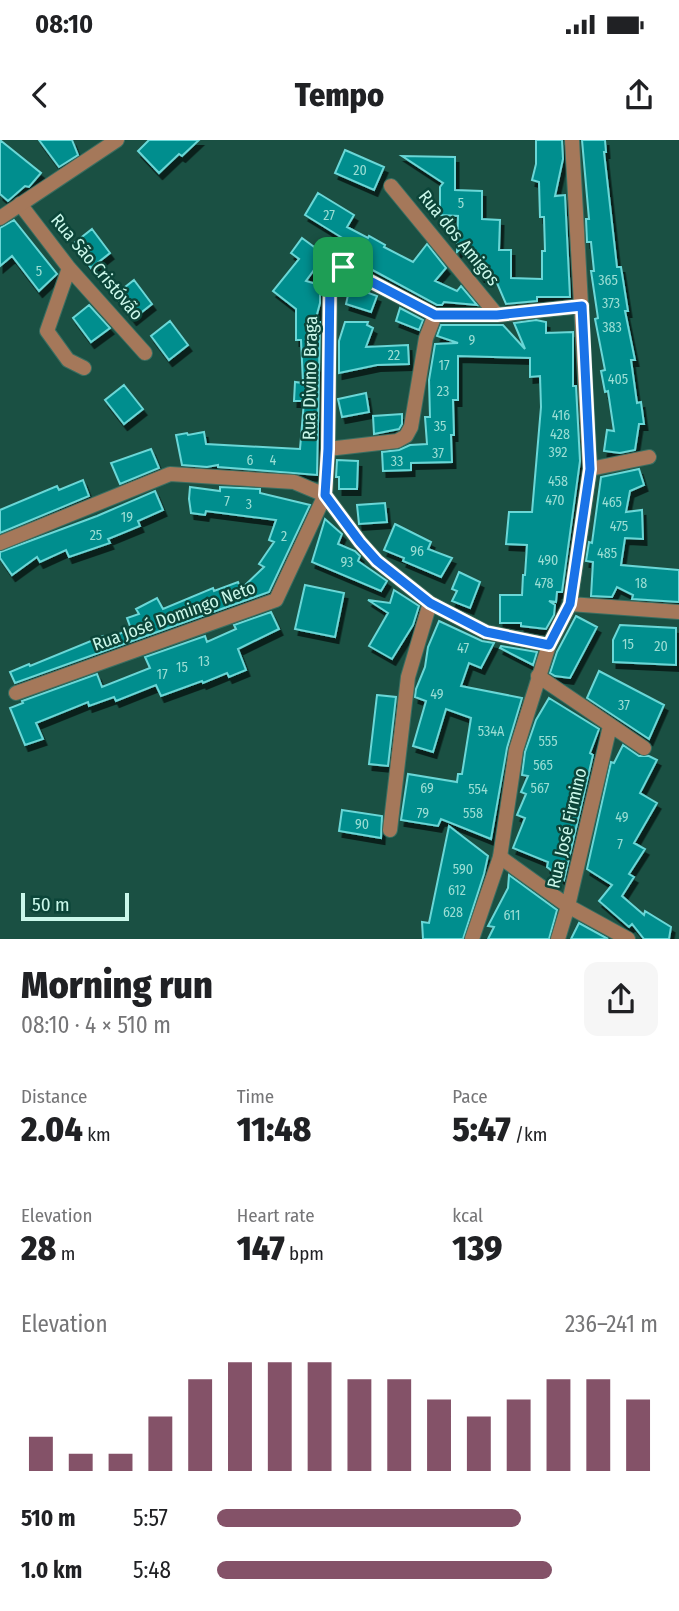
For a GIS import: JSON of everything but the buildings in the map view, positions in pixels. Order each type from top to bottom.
[{"type":"street","points":[[0,218],[117,140]]},
{"type":"street","points":[[472,939],[500,857],[516,750],[549,645],[570,604],[590,469],[572,140]]},
{"type":"street","name":"Rua dos Amigos","points":[[391,186],[497,315]]},
{"type":"street","name":"Rua São Cristóvão","points":[[20,204],[69,268],[145,353]]},
{"type":"street","name":"Rua Divino Braga","points":[[325,495],[330,277],[336,269],[343,267],[435,315],[497,315],[582,306]]},
{"type":"street","points":[[69,268],[47,331],[68,360],[84,368]]},
{"type":"street","points":[[328,449],[397,441],[406,436],[411,427],[426,338],[435,315]]},
{"type":"street","points":[[590,469],[649,457]]},
{"type":"street","points":[[0,543],[170,474],[294,482],[325,495],[377,561],[430,603],[486,632],[549,645]]},
{"type":"street","name":"Rua José Domingo Neto","points":[[16,693],[276,600],[325,495]]},
{"type":"street","points":[[390,830],[408,677],[430,603]]},
{"type":"street","points":[[570,604],[679,612]]},
{"type":"street","points":[[538,676],[644,748]]},
{"type":"street","name":"Rua José Firmino","points":[[558,939],[610,726]]},
{"type":"street","points":[[500,857],[568,906],[628,939]]},
{"type":"route","points":[[343,267],[435,315],[497,315],[582,306],[590,469],[570,604],[549,645],[486,632],[430,603],[377,561],[325,495],[330,277],[336,269],[343,267]]}]
